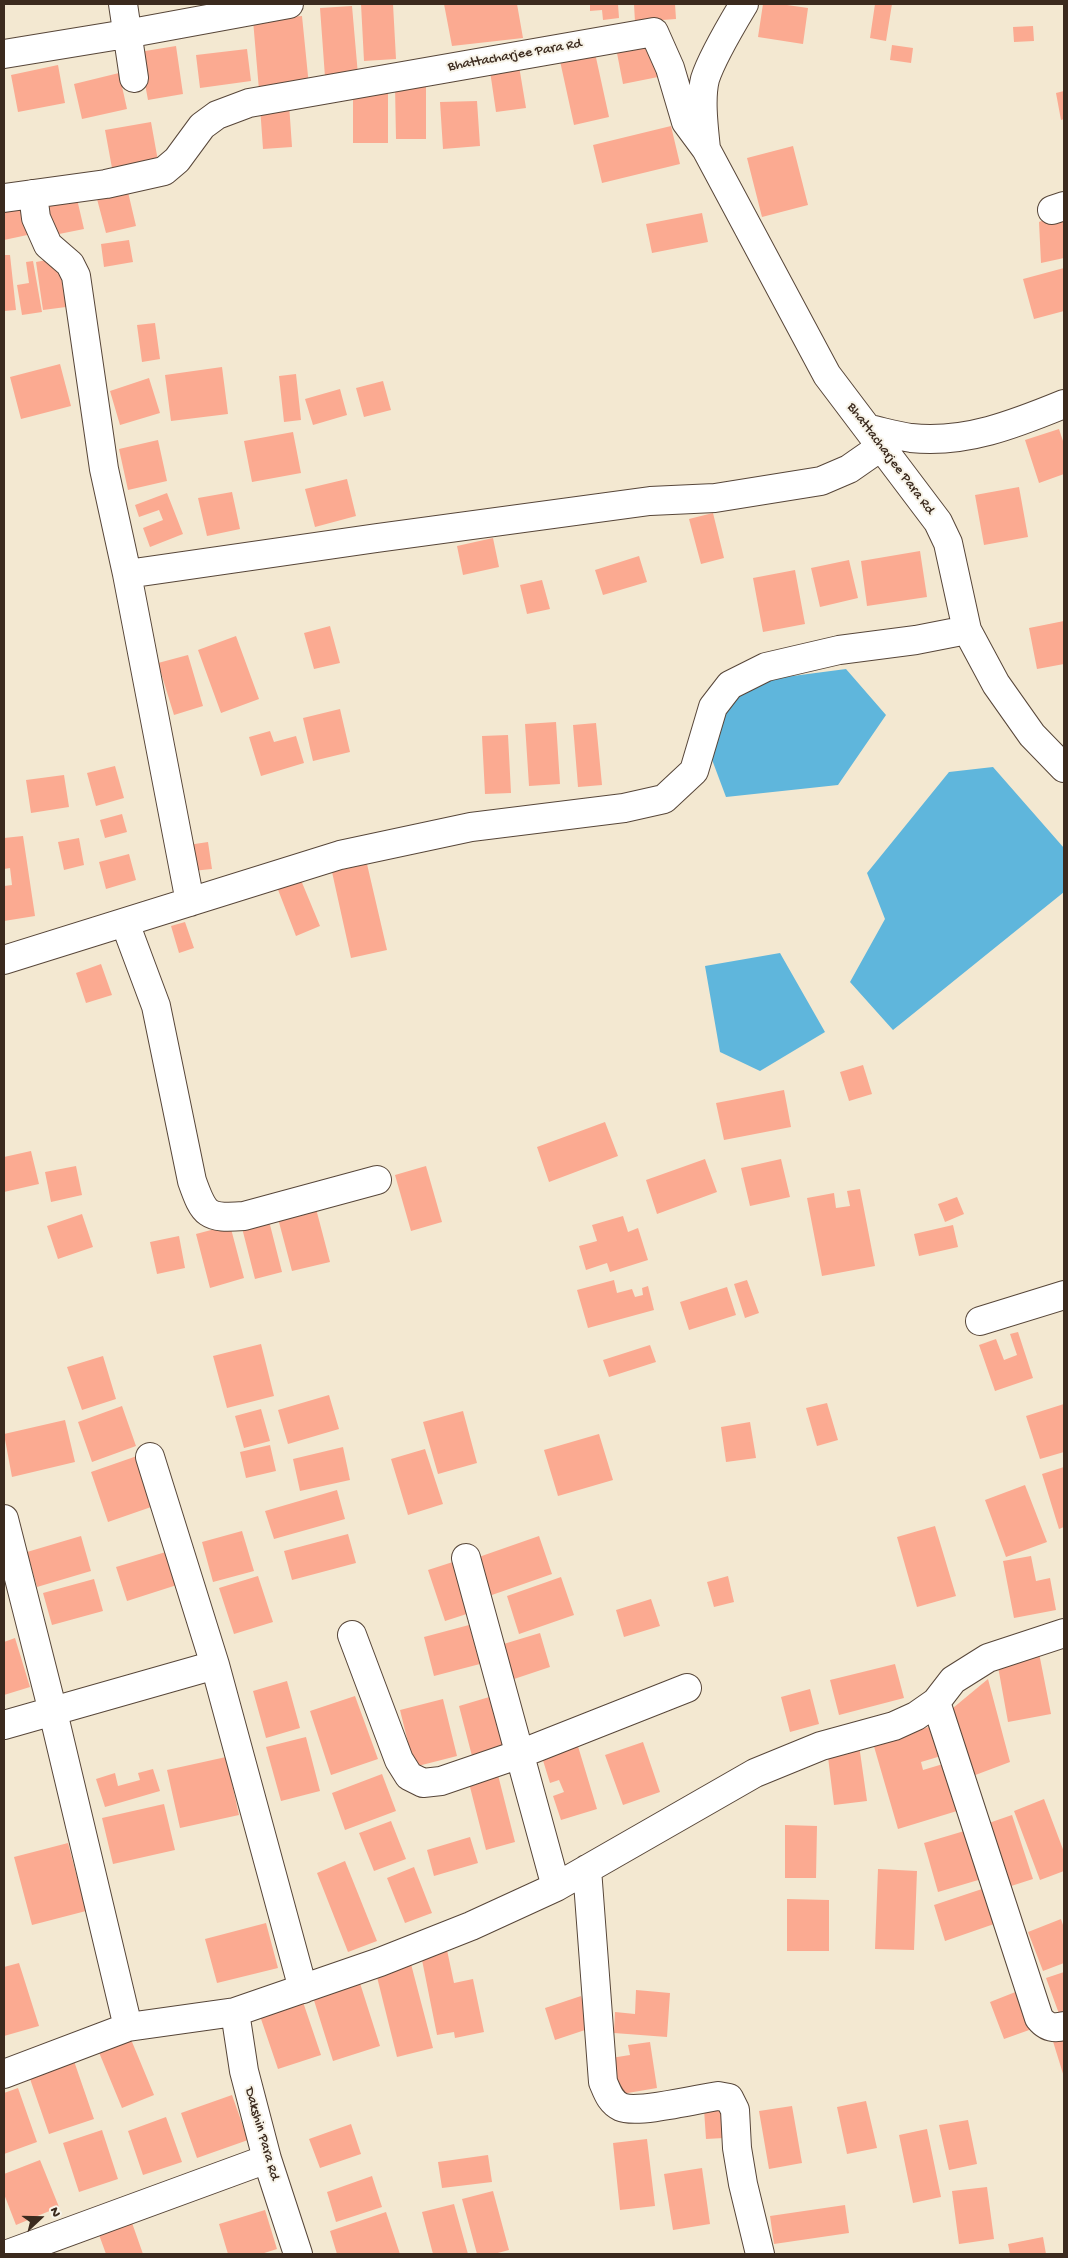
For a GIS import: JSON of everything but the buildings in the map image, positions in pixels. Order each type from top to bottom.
[{"type":"street","points":[[123,4],[134,78]]},
{"type":"street","points":[[4,54],[289,4]]},
{"type":"street","name":"Bhattacharjee Para Rd","points":[[706,149],[703,118],[705,80],[744,4]]},
{"type":"street","name":"Bhattacharjee Para Rd","points":[[33,194],[106,184],[164,171],[177,160],[202,126],[217,115],[250,103],[654,32],[670,68],[686,122],[706,149],[827,376],[938,522],[948,543],[967,630],[996,684],[1032,735],[1064,768]]},
{"type":"street","points":[[4,198],[33,194],[36,218],[48,245],[70,264],[76,276],[104,468],[127,574],[190,902]]},
{"type":"street","points":[[127,574],[650,501],[715,498],[821,481],[849,469],[875,438],[943,439],[979,434],[1016,424],[1064,404]]},
{"type":"street","points":[[4,960],[340,855],[471,827],[624,808],[664,799],[694,771],[713,707],[730,685],[766,667],[839,650],[916,640],[967,630]]},
{"type":"street","points":[[125,923],[156,1006],[186,1155],[200,1204],[212,1215],[227,1217],[244,1216],[377,1180]]},
{"type":"street","points":[[980,1321],[1064,1295]]},
{"type":"street","points":[[150,1457],[215,1665],[303,1989]]},
{"type":"street","points":[[4,1519],[53,1712],[128,2027]]},
{"type":"street","points":[[466,1558],[556,1887]]},
{"type":"street","points":[[4,2074],[128,2027],[235,2012],[380,1962],[471,1926],[556,1887],[755,1773],[821,1746],[894,1726],[916,1716],[936,1702],[953,1680],[988,1658],[1064,1633]]},
{"type":"street","points":[[352,1635],[399,1760],[409,1776],[423,1783],[441,1781],[520,1754],[686,1688]]},
{"type":"street","points":[[4,1725],[215,1665]]},
{"type":"street","points":[[936,1702],[1039,2018],[1045,2025],[1056,2028],[1064,2026]]},
{"type":"street","points":[[587,1869],[603,2082],[609,2097],[621,2107],[642,2108],[718,2096],[729,2098],[736,2110],[737,2148],[743,2184],[760,2254]]},
{"type":"street","name":"Dakshin Para Rd","points":[[235,2012],[244,2071],[267,2159],[298,2254]]},
{"type":"street","points":[[4,2239],[9,2254],[267,2159]]},
{"type":"water","points":[[846,669],[886,715],[838,785],[726,797],[702,733],[709,687]]},
{"type":"water","points":[[993,767],[1064,848],[1064,892],[893,1030],[850,982],[885,919],[867,873],[949,772]]},
{"type":"water","points":[[780,953],[825,1032],[760,1071],[720,1052],[705,966]]}]
